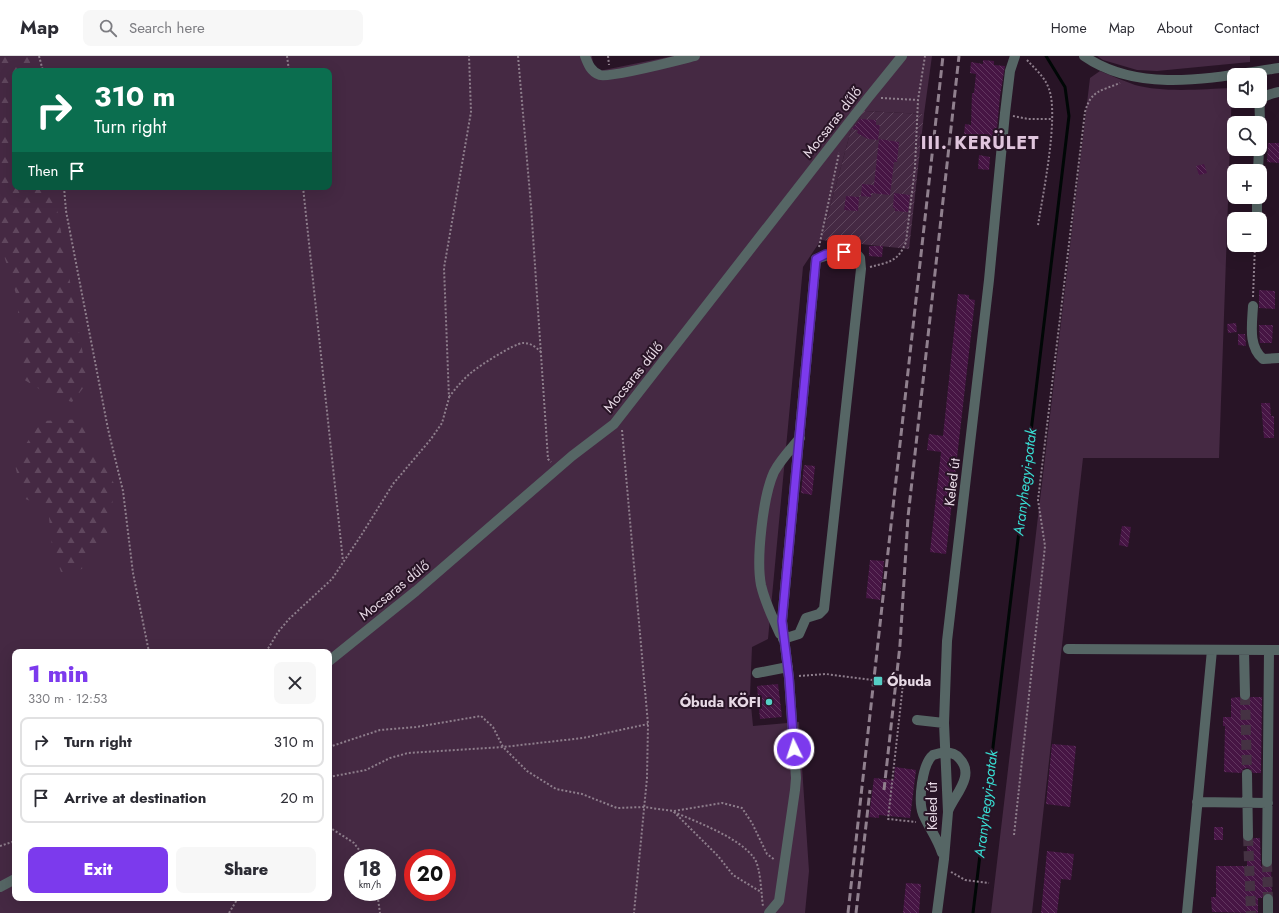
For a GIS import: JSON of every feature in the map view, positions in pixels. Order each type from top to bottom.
[{"type":"street","points":[[585,56],[588,64],[594,72],[601,76],[622,73],[695,56]]},
{"type":"street","name":"Mocsaras dűlő","points":[[332,659],[416,591],[572,456],[614,424],[902,56]]},
{"type":"street","name":"Keled út","points":[[937,913],[944,864],[948,812],[944,723],[947,641],[989,280],[1010,70],[1016,56]]},
{"type":"street","points":[[1084,56],[1108,70],[1131,77],[1178,80],[1279,68]]},
{"type":"street","points":[[1260,116],[1260,100],[1265,95],[1279,92]]},
{"type":"street","points":[[769,913],[779,901],[796,778],[789,678],[783,639],[782,613],[816,259],[834,253],[856,252],[860,258],[861,269],[824,609],[819,614],[806,618],[799,634],[783,639]]},
{"type":"street","points":[[1253,306],[1252,345],[1257,354],[1263,359],[1279,358]]},
{"type":"street","points":[[783,639],[769,611],[761,584],[762,538],[769,487],[780,463],[800,438]]},
{"type":"street","points":[[1068,650],[1274,650],[1267,862]]},
{"type":"street","points":[[1187,913],[1212,650]]},
{"type":"street","points":[[1244,650],[1245,695]]},
{"type":"street","points":[[758,673],[788,667]]},
{"type":"street","points":[[917,720],[944,723]]},
{"type":"street","points":[[944,864],[939,842],[923,814],[921,804],[926,764],[933,755],[945,752],[956,755],[964,764],[966,770],[964,783],[952,801],[948,812]]},
{"type":"street","points":[[1247,774],[1248,836]]},
{"type":"street","points":[[1197,802],[1268,803]]},
{"type":"street","points":[[0,887],[12,881]]},
{"type":"street","points":[[1268,899],[1268,913]]},
{"type":"path","points":[[39,56],[42,68]]},
{"type":"path","points":[[287,56],[289,68]]},
{"type":"path","points":[[268,649],[278,632],[289,619],[332,579],[393,484],[431,439],[442,423],[449,398],[444,268],[471,112],[469,56]]},
{"type":"path","points":[[518,56],[542,352],[548,459]]},
{"type":"path","points":[[861,269],[890,262],[901,254],[906,242],[915,167],[918,100],[925,56]]},
{"type":"path","points":[[1027,60],[1043,78],[1048,87],[1052,101],[1052,119],[1038,225]]},
{"type":"path","points":[[1014,835],[1045,546],[1038,500],[1085,112],[1088,99],[1096,93],[1131,77]]},
{"type":"path","points":[[868,98],[918,100]]},
{"type":"path","points":[[1005,114],[1028,119],[1052,119]]},
{"type":"path","points":[[816,259],[839,152]]},
{"type":"path","points":[[64,190],[66,211],[108,429],[122,491],[133,573],[148,649]]},
{"type":"path","points":[[302,190],[343,562]]},
{"type":"path","points":[[1253,306],[1255,252]]},
{"type":"path","points":[[449,398],[458,385],[473,371],[508,349],[521,343],[531,344],[542,352]]},
{"type":"path","points":[[621,416],[648,724],[647,778],[634,913]]},
{"type":"path","points":[[789,678],[826,674],[921,686]]},
{"type":"path","points":[[903,684],[888,819],[916,822]]},
{"type":"path","points":[[332,746],[380,730],[416,727],[481,716],[493,727],[503,747],[527,771],[556,790],[582,794],[618,808],[644,807],[673,811],[721,833],[738,844],[755,858],[763,913]]},
{"type":"path","points":[[332,776],[366,770],[390,758],[408,753],[503,747],[596,736],[648,724]]},
{"type":"path","points":[[673,811],[722,803],[742,808],[752,823],[767,854],[785,866]]},
{"type":"path","points":[[673,811],[718,856],[733,875],[761,892]]},
{"type":"path","points":[[332,829],[354,843],[358,849]]},
{"type":"path","points":[[0,846],[12,842]]},
{"type":"path","points":[[944,864],[965,880],[989,883]]},
{"type":"path","points":[[230,913],[236,901]]},
{"type":"path","points":[[378,901],[380,913]]},
{"type":"green space","points":[[0,56],[592,56],[594,72],[673,56],[932,56],[924,114],[864,111],[851,130],[821,240],[803,267],[768,639],[752,647],[750,695],[753,726],[799,722],[809,871],[805,913],[0,913]]},
{"type":"green space","points":[[0,56],[29,56],[31,68],[12,68],[12,190],[54,190],[88,382],[72,402],[49,395],[23,379],[17,297],[0,243]]},
{"type":"green space","points":[[1097,56],[1250,56],[1250,62],[1157,71],[1137,70],[1103,60]]},
{"type":"green space","points":[[1100,71],[1135,85],[1158,89],[1184,90],[1227,88],[1227,108],[1231,108],[1231,116],[1227,116],[1227,156],[1230,156],[1229,164],[1227,164],[1228,204],[1219,458],[1083,458],[1032,913],[991,913],[1090,78]]},
{"type":"green space","points":[[864,111],[924,114],[909,249],[821,240],[851,130]]},
{"type":"green space","points":[[84,419],[88,443],[103,459],[115,486],[107,536],[87,550],[82,569],[61,572],[52,546],[48,508],[23,498],[14,461],[42,421]]},
{"type":"building","points":[[983,60],[994,61],[994,65],[1005,66],[1000,96],[996,139],[986,138],[986,141],[974,140],[975,136],[964,135],[965,124],[971,125],[972,93],[974,93],[976,74],[970,73],[971,62],[983,64]]},
{"type":"building","points":[[860,119],[876,120],[876,125],[880,125],[878,140],[868,139],[857,133],[858,130],[852,129]]},
{"type":"building","points":[[879,139],[899,142],[897,162],[894,162],[890,195],[871,193],[871,197],[861,196],[862,184],[874,185]]},
{"type":"building","points":[[1268,143],[1279,143],[1279,163],[1267,162]]},
{"type":"building","points":[[979,155],[990,157],[989,170],[978,169]]},
{"type":"building","points":[[1204,164],[1207,173],[1199,175],[1196,166]]},
{"type":"building","points":[[894,193],[910,195],[908,212],[895,211],[895,208],[893,208]]},
{"type":"building","points":[[846,196],[859,197],[858,211],[844,210]]},
{"type":"building","points":[[869,246],[883,246],[882,257],[869,256]]},
{"type":"building","points":[[1259,290],[1275,291],[1275,309],[1259,308]]},
{"type":"building","points":[[958,294],[969,295],[969,299],[975,300],[946,554],[930,552],[941,452],[927,450],[929,434],[943,436]]},
{"type":"building","points":[[1236,323],[1237,332],[1228,333],[1227,324]]},
{"type":"building","points":[[1259,325],[1273,325],[1272,343],[1260,343]]},
{"type":"building","points":[[1238,334],[1245,334],[1246,346],[1238,345]]},
{"type":"building","points":[[1261,403],[1270,403],[1271,416],[1274,416],[1274,438],[1264,438]]},
{"type":"building","points":[[804,465],[815,466],[812,495],[801,493]]},
{"type":"building","points":[[1122,526],[1131,527],[1128,547],[1119,545]]},
{"type":"building","points":[[870,560],[884,561],[880,600],[866,598]]},
{"type":"building","name":"Óbuda KÖFI","points":[[778,684],[782,717],[760,719],[757,686]]},
{"type":"building","points":[[1239,697],[1245,701],[1251,697],[1262,697],[1261,773],[1253,773],[1247,768],[1243,769],[1241,773],[1224,772],[1225,726],[1223,726],[1223,717],[1231,717],[1231,698]]},
{"type":"building","points":[[1052,744],[1076,746],[1070,807],[1046,804]]},
{"type":"building","points":[[895,767],[916,770],[910,818],[879,815],[879,818],[869,817],[874,778],[894,780]]},
{"type":"building","points":[[1214,827],[1223,827],[1223,840],[1214,840]]},
{"type":"building","points":[[1254,838],[1260,838],[1261,866],[1267,868],[1271,867],[1272,894],[1265,893],[1262,898],[1258,898],[1258,913],[1212,912],[1211,897],[1216,897],[1216,866],[1247,866],[1247,842],[1251,842]]},
{"type":"building","points":[[1047,851],[1074,854],[1071,880],[1061,879],[1057,913],[1041,913]]},
{"type":"building","points":[[906,883],[921,884],[919,913],[903,913]]},
{"type":"waterway","name":"Aranyhegyi-patak","points":[[973,913],[1069,116],[1065,87],[1046,56]]},
{"type":"tunnel","points":[[1245,695],[1247,774]]},
{"type":"tunnel","points":[[1248,836],[1251,913]]},
{"type":"tunnel","points":[[1267,862],[1268,899]]},
{"type":"railway","points":[[848,913],[943,56]]},
{"type":"railway","points":[[884,790],[900,645],[908,517],[959,56]]},
{"type":"railway","points":[[856,913],[870,790]]},
{"type":"place","name":"Óbuda","points":[[878,681]]},
{"type":"place","name":"Óbuda KÖFI","points":[[769,702]]},
{"type":"district","name":"III. KERÜLET","points":[[980,143]]},
{"type":"route","points":[[794,749],[788,667],[783,639],[782,621],[816,272],[816,259],[826,254],[844,252]]}]
